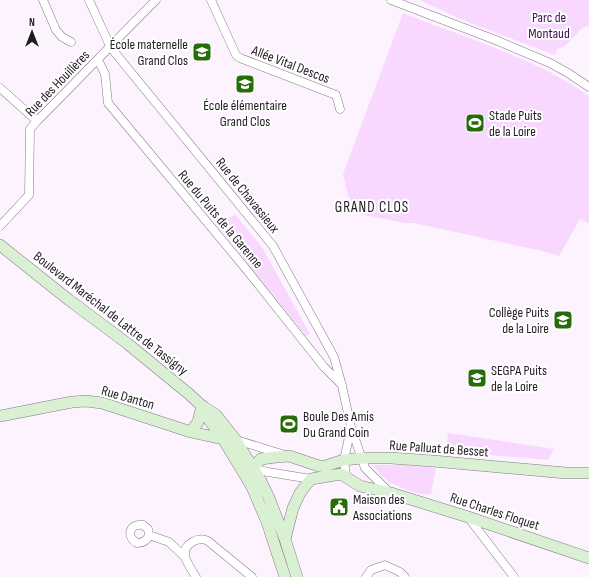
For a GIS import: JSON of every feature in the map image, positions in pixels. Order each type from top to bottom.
[{"type":"main road","name":"Boulevard Maréchal de Lattre de Tassigny","points":[[0,246],[128,344],[202,406],[216,415],[235,440],[267,522],[285,577]]},
{"type":"main road","name":"Rue Danton","points":[[0,416],[72,402],[86,401],[102,403],[191,432],[223,439]]},
{"type":"main road","name":"Boulevard Maréchal de Lattre de Tassigny","points":[[202,406],[209,420],[223,439],[248,471],[261,482],[285,539],[297,577]]},
{"type":"main road","points":[[191,432],[198,422],[202,406]]},
{"type":"main road","points":[[248,471],[261,459],[289,456]]},
{"type":"main road","name":"Rue Palluat de Besset","points":[[289,456],[319,466],[325,466],[344,460],[362,458],[432,461],[566,473],[589,472]]},
{"type":"main road","points":[[285,539],[292,508],[300,493],[311,479],[341,474],[346,476]]},
{"type":"main road","name":"Rue Charles Floquet","points":[[346,476],[360,486],[391,493],[468,517],[589,558]]},
{"type":"street","points":[[43,0],[56,30],[62,37],[71,42]]},
{"type":"street","name":"Rue de Chavassieux","points":[[89,0],[110,46],[273,246],[334,357],[351,427],[362,458]]},
{"type":"street","name":"Rue des Houillères","points":[[0,226],[29,195],[30,129],[156,0]]},
{"type":"street","name":"Allée Vital Descos","points":[[211,0],[236,55],[240,58],[336,95],[340,109]]},
{"type":"street","points":[[391,0],[493,39],[550,63],[589,87]]},
{"type":"street","name":"Rue du Puits de la Garenne","points":[[98,60],[105,74],[108,104],[246,269],[324,367],[342,386]]},
{"type":"street","points":[[0,88],[37,121]]},
{"type":"street","name":"Rue de Chavassieux","points":[[346,476],[344,460],[351,427]]},
{"type":"street","points":[[223,439],[235,440],[289,456]]},
{"type":"street","name":"Rue Charles Floquet","points":[[362,458],[365,468],[391,493]]},
{"type":"street","points":[[248,471],[268,472],[311,479]]},
{"type":"street","points":[[468,517],[514,577]]},
{"type":"street","points":[[149,535],[169,542],[185,557],[196,577]]},
{"type":"street","points":[[185,557],[186,549],[190,543],[197,540],[204,540],[252,577]]},
{"type":"street","points":[[366,577],[371,570],[385,565],[400,572],[405,577]]},
{"type":"green space","name":"Parc de Montaud","points":[[420,0],[589,0],[589,26],[582,28],[565,46],[557,49],[555,55],[465,21]]},
{"type":"green space","name":"Stade Puits de la Loire","points":[[403,13],[522,59],[550,72],[589,96],[589,224],[580,219],[559,256],[414,223],[405,223],[359,214],[348,195],[343,174]]},
{"type":"green space","points":[[235,214],[263,249],[310,334],[306,336],[219,227]]},
{"type":"green space","points":[[448,433],[554,449],[548,460],[446,451]]},
{"type":"green space","points":[[375,465],[405,465],[436,468],[431,494],[428,495],[411,492],[389,482],[374,468]]},
{"type":"place","name":"École maternelle Grand Clos","points":[[202,52]]},
{"type":"place","name":"École élémentaire Grand Clos","points":[[245,84]]},
{"type":"place","name":"Stade Puits de la Loire","points":[[475,123]]},
{"type":"place","name":"Collège Puits de la Loire","points":[[563,320]]},
{"type":"place","name":"SEGPA Puits de la Loire","points":[[477,378]]},
{"type":"place","name":"Boule Des Amis Du Grand Coin","points":[[289,424]]},
{"type":"place","name":"Maison des Associations","points":[[339,507]]},
{"type":"district","name":"GRAND CLOS","points":[[372,207]]}]
